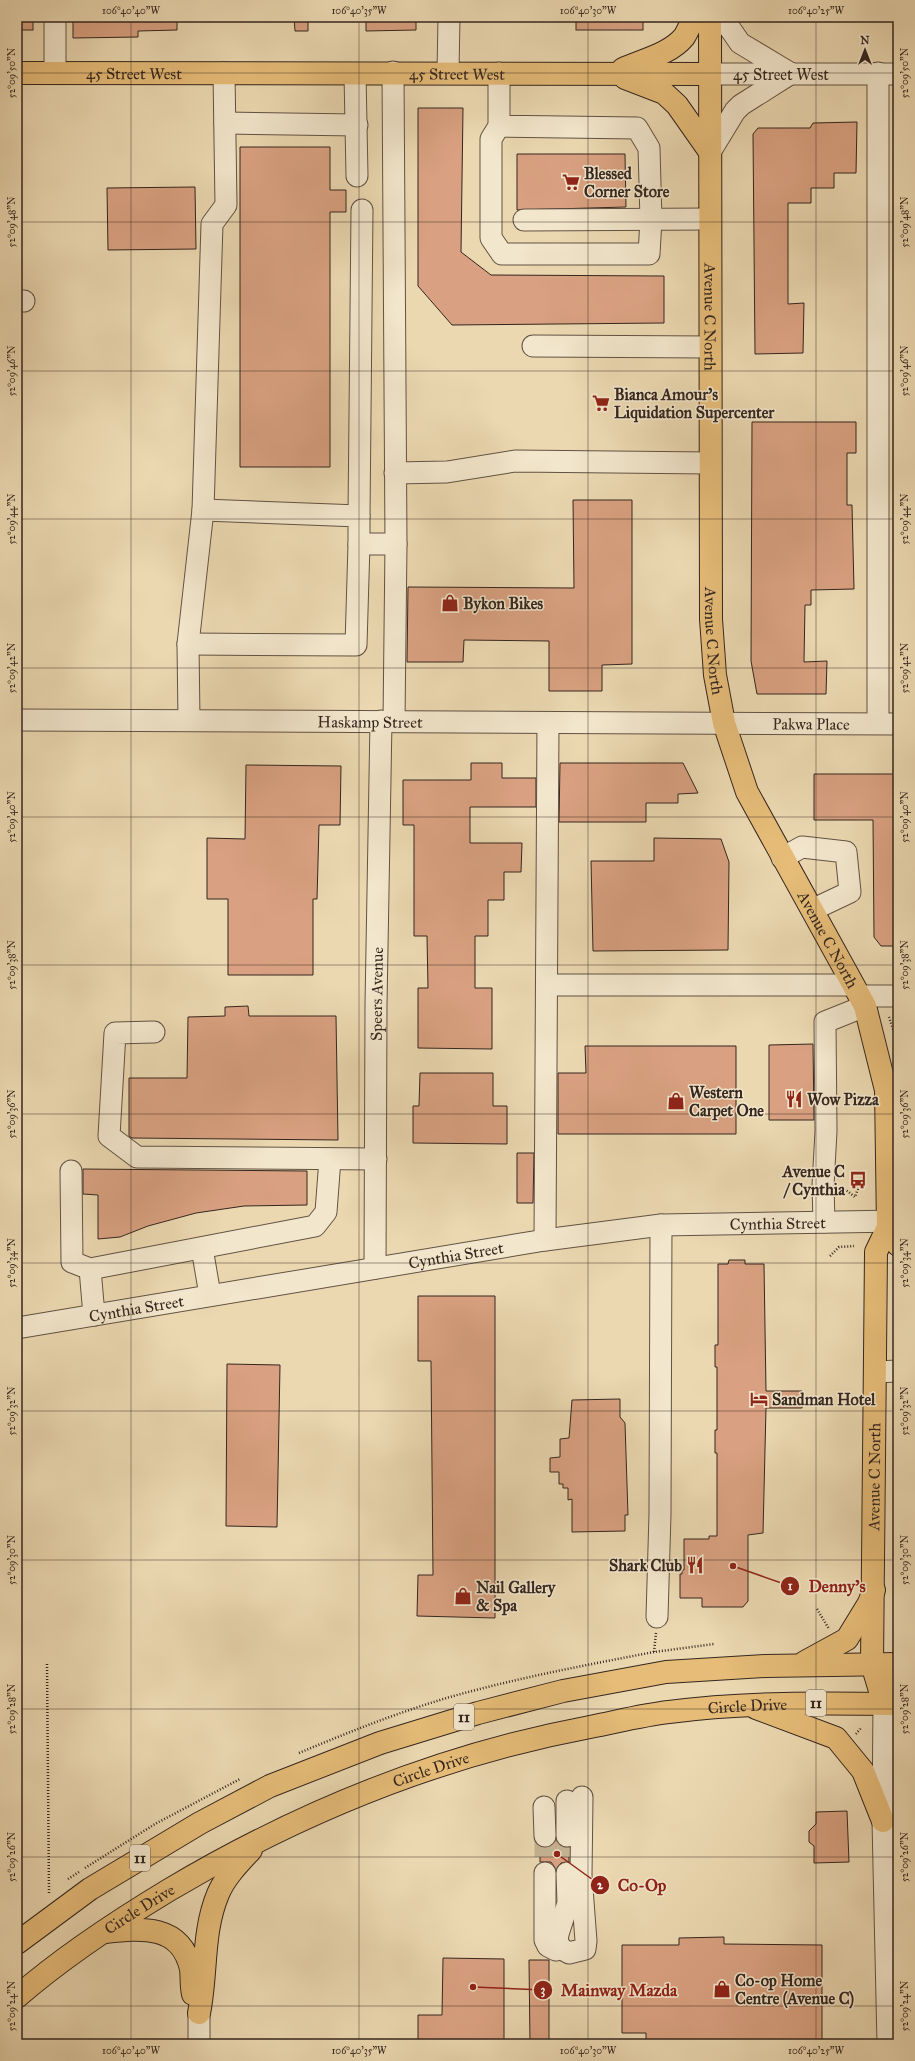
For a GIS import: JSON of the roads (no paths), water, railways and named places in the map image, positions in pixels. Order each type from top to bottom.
[{"type":"main road","points":[[612,73],[663,52],[678,43],[685,35],[694,17]]},
{"type":"main road","name":"Avenue C North","points":[[710,17],[711,619],[715,675],[724,723],[747,792],[812,910],[871,996],[886,1090],[893,1228],[876,1252],[874,1590],[872,1664],[891,1704]]},
{"type":"main road","name":"45 Street West","points":[[17,73],[224,72],[355,74],[393,72],[709,74]]},
{"type":"main road","points":[[612,73],[664,93],[677,105],[710,152]]},
{"type":"main road","points":[[801,1664],[847,1639],[869,1603],[874,1590]]},
{"type":"main road","name":"11","points":[[17,1943],[90,1889],[207,1819],[270,1786],[380,1743],[478,1713],[570,1690],[666,1672],[801,1664],[898,1664]]},
{"type":"main road","name":"Avenue C North","points":[[891,1704],[898,1670]]},
{"type":"main road","name":"Circle Drive","points":[[17,1997],[102,1933],[173,1888],[262,1839],[324,1809],[380,1785],[488,1751],[546,1736],[662,1713],[747,1705],[891,1704]]},
{"type":"main road","points":[[747,1705],[836,1738],[863,1771],[888,1824]]},
{"type":"main road","points":[[199,2013],[204,1989],[207,1937],[218,1893],[229,1876],[262,1839]]},
{"type":"main road","points":[[102,1933],[146,1929],[160,1932],[176,1940],[185,1953],[191,1969],[192,1992],[199,2013]]},
{"type":"street","points":[[55,17],[55,73]]},
{"type":"street","points":[[448,73],[449,17]]},
{"type":"street","points":[[710,152],[735,111],[746,101],[791,73],[740,43],[722,17]]},
{"type":"street","points":[[189,720],[188,644],[203,510],[212,224],[226,205],[224,72]]},
{"type":"street","name":"Speers Avenue","points":[[375,1268],[376,1013],[396,544],[393,72]]},
{"type":"street","points":[[499,73],[499,126],[491,139],[491,238],[502,254],[649,254],[651,220],[649,148],[637,128],[499,126]]},
{"type":"street","points":[[888,73],[888,723]]},
{"type":"street","name":"45 Street West","points":[[709,74],[888,73]]},
{"type":"street","points":[[355,74],[357,176]]},
{"type":"street","points":[[225,123],[357,125]]},
{"type":"street","points":[[188,644],[356,645],[359,544],[362,210]]},
{"type":"street","points":[[524,220],[710,219]]},
{"type":"street","points":[[533,346],[710,346]]},
{"type":"street","points":[[395,473],[447,472],[515,461],[710,463]]},
{"type":"street","points":[[203,510],[359,516]]},
{"type":"street","points":[[359,544],[396,544]]},
{"type":"street","name":"Haskamp Street","points":[[17,720],[724,723]]},
{"type":"street","points":[[545,1240],[548,722]]},
{"type":"street","name":"Pakwa Place","points":[[724,723],[888,723]]},
{"type":"street","points":[[782,858],[802,847],[846,852],[850,892],[812,910]]},
{"type":"street","points":[[547,985],[871,996]]},
{"type":"street","points":[[824,1222],[822,1186],[826,1131],[825,1022],[871,996]]},
{"type":"street","points":[[154,1032],[115,1033],[109,1136],[137,1157],[376,1159]]},
{"type":"street","points":[[71,1171],[72,1262],[90,1270],[315,1226],[326,1212],[330,1159]]},
{"type":"street","name":"Cynthia Street","points":[[17,1328],[545,1240],[661,1225],[824,1222],[893,1228]]},
{"type":"street","points":[[657,1617],[660,1514],[661,1225]]},
{"type":"street","points":[[202,1248],[210,1295]]},
{"type":"street","points":[[90,1270],[94,1315]]},
{"type":"street","points":[[875,1372],[898,1371]]},
{"type":"street","name":"Avenue C North","points":[[888,2044],[892,1929],[888,1824],[891,1704]]},
{"type":"street","points":[[567,1836],[574,1799],[586,1941],[584,1949],[569,1953],[562,1949],[557,1942],[558,1934],[568,1903],[567,1873]]},
{"type":"street","points":[[544,1807],[545,1836]]},
{"type":"street","points":[[545,1873],[545,1940],[548,1946],[556,1950],[562,1949]]},
{"type":"street","points":[[199,2013],[199,2044]]},
{"type":"tunnel","points":[[545,1836],[545,1873]]},
{"type":"tunnel","points":[[567,1836],[567,1873]]},
{"type":"place","name":"Blessed Corner Store","points":[[571,182]]},
{"type":"place","name":"Bianca Amour's Liquidation Supercenter","points":[[601,403]]},
{"type":"place","name":"Bykon Bikes","points":[[450,603]]},
{"type":"place","name":"Wow Pizza","points":[[794,1099]]},
{"type":"place","name":"Western Carpet One","points":[[676,1101]]},
{"type":"place","name":"Avenue C / Cynthia","points":[[858,1180]]},
{"type":"place","name":"Sandman Hotel","points":[[759,1399]]},
{"type":"place","name":"Shark Club","points":[[695,1565]]},
{"type":"place","name":"Denny's","points":[[733,1566]]},
{"type":"place","name":"Nail Gallery & Spa","points":[[463,1596]]},
{"type":"place","name":"Co-Op","points":[[557,1854]]},
{"type":"place","name":"Mainway Mazda","points":[[473,1987]]},
{"type":"place","name":"Co-op Home Centre (Avenue C)","points":[[722,1989]]}]
